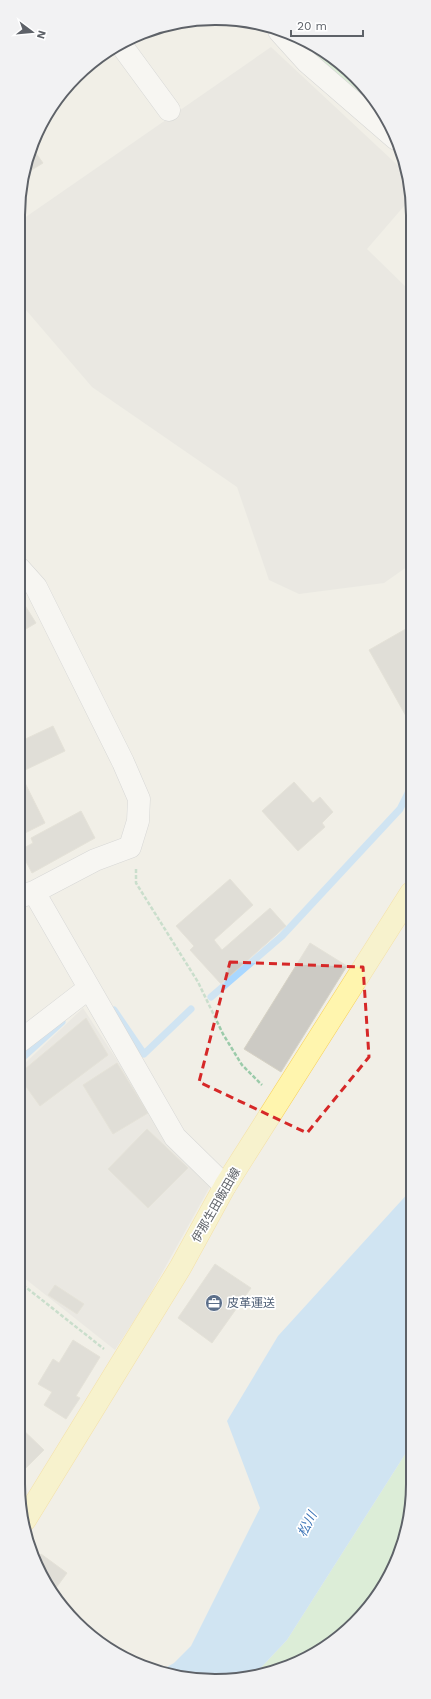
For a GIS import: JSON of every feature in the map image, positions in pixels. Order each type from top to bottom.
[{"type":"main road","name":"伊那生田飯田線","points":[[28,1515],[180,1268],[225,1186],[406,901]]},
{"type":"street","points":[[287,39],[307,62],[385,130]]},
{"type":"street","points":[[124,49],[169,110]]},
{"type":"street","points":[[25,575],[36,587],[123,762],[139,800],[138,822],[130,847],[95,860],[27,894],[90,988],[175,1137],[225,1186]]},
{"type":"street","points":[[25,1037],[90,988]]},
{"type":"path","points":[[130,847],[135,858],[136,883],[198,982],[223,1034],[242,1065],[278,1102]]},
{"type":"path","points":[[25,1286],[122,1362]]},
{"type":"highlighted area","points":[[230,962],[363,967],[369,1057],[307,1133],[199,1082]]},
{"type":"shaded area","points":[[271,47],[400,168],[406,204],[367,249],[406,287],[406,568],[384,583],[299,594],[269,580],[237,487],[92,387],[25,309],[25,218]]},
{"type":"shaded area","points":[[83,1008],[158,1123],[212,1183],[143,1307],[115,1350],[25,1279],[25,1063]]},
{"type":"green space","points":[[305,48],[321,57],[341,72],[359,90],[375,111]]},
{"type":"green space","points":[[406,1453],[406,1496],[400,1533],[386,1568],[374,1589],[359,1609],[341,1627],[321,1642],[300,1654],[277,1664],[260,1669],[287,1640]]},
{"type":"water","name":"松川","points":[[406,1195],[406,1453],[287,1640],[260,1669],[228,1674],[203,1674],[166,1668],[174,1663],[191,1646],[260,1508],[227,1421],[278,1336]]},
{"type":"building","points":[[36,153],[43,163],[30,171]]},
{"type":"building","points":[[25,606],[36,623],[25,629]]},
{"type":"building","points":[[406,629],[406,716],[369,650]]},
{"type":"building","points":[[53,726],[65,751],[25,770],[25,739]]},
{"type":"building","points":[[294,782],[313,803],[320,797],[333,812],[322,823],[325,827],[298,851],[262,811]]},
{"type":"building","points":[[25,783],[45,823],[25,833]]},
{"type":"building","points":[[81,811],[95,838],[32,873],[25,860],[25,847],[33,843],[31,838]]},
{"type":"building","points":[[230,879],[253,905],[214,940],[222,950],[270,908],[286,926],[221,984],[190,950],[194,946],[176,926]]},
{"type":"building","points":[[310,943],[347,966],[281,1072],[244,1049]]},
{"type":"building","points":[[86,1018],[108,1055],[40,1106],[25,1085],[25,1069]]},
{"type":"building","points":[[117,1063],[148,1113],[113,1134],[83,1085]]},
{"type":"building","points":[[147,1129],[188,1168],[148,1208],[108,1169]]},
{"type":"building","name":"皮革運送","points":[[215,1264],[251,1288],[212,1343],[178,1318]]},
{"type":"building","points":[[55,1285],[84,1304],[77,1314],[48,1295]]},
{"type":"building","points":[[73,1340],[100,1357],[76,1396],[80,1398],[66,1419],[44,1405],[52,1392],[38,1384],[53,1359],[59,1363]]},
{"type":"building","points":[[25,1432],[44,1450],[26,1468],[25,1467]]},
{"type":"building","points":[[41,1554],[67,1573],[56,1588],[45,1568],[40,1556]]},
{"type":"waterway","points":[[211,997],[282,936],[400,809],[406,797]]},
{"type":"waterway","points":[[114,1010],[144,1054],[191,1009]]},
{"type":"waterway","points":[[25,1056],[62,1022]]},
{"type":"place","name":"皮革運送","points":[[214,1303]]}]
